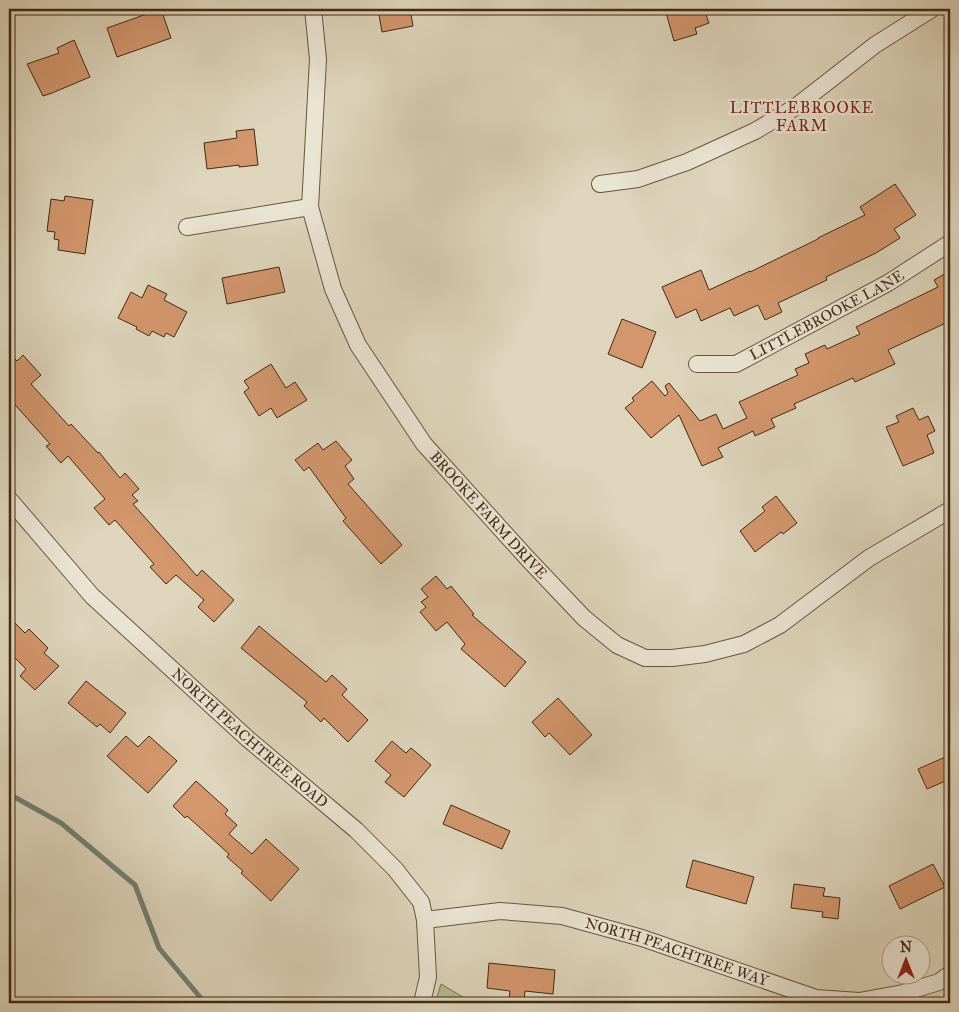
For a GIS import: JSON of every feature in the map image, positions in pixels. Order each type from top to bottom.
[{"type":"street","name":"BROOKE FARM DRIVE","points":[[313,9],[318,59],[310,207],[333,289],[358,344],[424,444],[571,605],[617,645],[645,658],[672,658],[705,654],[744,644],[780,626],[868,558],[950,510]]},
{"type":"street","points":[[600,184],[638,179],[671,168],[755,131],[794,108],[875,45],[932,9]]},
{"type":"street","points":[[187,226],[310,207]]},
{"type":"street","name":"LITTLEBROOKE LANE","points":[[697,364],[736,364],[888,283],[950,243]]},
{"type":"street","name":"NORTH PEACHTREE ROAD","points":[[9,499],[92,596],[248,739],[356,830],[395,869],[421,902],[425,920],[428,977],[422,1003]]},
{"type":"street","name":"NORTH PEACHTREE WAY","points":[[425,920],[500,911],[562,916],[642,938],[816,998],[859,1002],[897,997],[939,982],[950,974]]},
{"type":"lane","points":[[897,997],[918,1003]]},
{"type":"green space","points":[[441,984],[473,1003],[435,1003]]},
{"type":"building","points":[[161,9],[171,38],[117,57],[107,28]]},
{"type":"building","points":[[378,9],[410,9],[413,26],[382,32]]},
{"type":"building","points":[[665,9],[704,9],[709,23],[695,28],[697,34],[674,41]]},
{"type":"building","points":[[74,40],[90,77],[43,96],[27,64],[59,53],[57,48]]},
{"type":"building","points":[[254,129],[258,165],[207,169],[204,143],[237,138],[236,131]]},
{"type":"building","points":[[895,184],[916,215],[894,229],[900,238],[876,253],[826,277],[827,280],[778,303],[782,312],[765,320],[758,305],[734,316],[730,308],[701,321],[696,309],[676,318],[662,287],[701,270],[709,290],[750,272],[865,215],[860,207]]},
{"type":"building","points":[[65,196],[93,200],[85,254],[58,250],[59,240],[54,239],[55,232],[47,231],[51,199],[64,201]]},
{"type":"building","points":[[279,267],[285,292],[227,304],[222,278]]},
{"type":"building","points":[[950,271],[950,321],[888,350],[895,364],[855,382],[853,378],[794,404],[796,408],[771,419],[775,427],[755,436],[753,431],[718,448],[723,457],[702,466],[679,415],[651,438],[625,408],[634,401],[632,398],[652,381],[665,396],[668,393],[665,386],[669,383],[700,421],[716,414],[723,429],[747,418],[739,402],[798,375],[795,369],[809,363],[805,354],[825,345],[827,349],[860,334],[856,327],[938,287],[934,280]]},
{"type":"building","points":[[148,285],[167,294],[164,300],[187,312],[174,337],[166,333],[164,337],[152,331],[149,336],[136,329],[137,327],[118,318],[131,292],[142,298]]},
{"type":"building","points":[[622,319],[656,332],[642,368],[608,354]]},
{"type":"building","points":[[9,352],[17,361],[23,355],[41,375],[31,384],[69,426],[71,424],[99,452],[120,478],[125,473],[139,489],[132,495],[138,501],[133,504],[197,576],[202,570],[234,600],[214,622],[198,607],[204,600],[176,575],[166,584],[150,567],[154,564],[115,520],[109,525],[94,508],[105,499],[68,456],[61,463],[46,446],[50,444],[9,398]]},
{"type":"building","points":[[271,364],[286,388],[295,382],[307,400],[277,418],[271,408],[259,416],[244,392],[249,388],[244,381]]},
{"type":"building","points":[[913,408],[919,420],[928,416],[935,431],[927,435],[934,453],[903,466],[886,427],[899,422],[896,416]]},
{"type":"building","points":[[336,441],[352,460],[345,466],[354,479],[348,484],[402,545],[381,564],[343,521],[346,518],[309,467],[304,471],[295,460],[318,443],[323,450]]},
{"type":"building","points":[[776,496],[797,523],[783,534],[781,532],[755,552],[740,531],[765,511],[762,507]]},
{"type":"building","points":[[436,576],[447,589],[451,586],[474,614],[472,615],[526,662],[505,687],[461,649],[465,644],[447,622],[436,631],[420,612],[426,607],[421,602],[428,597],[421,589]]},
{"type":"building","points":[[9,617],[25,633],[29,629],[48,648],[44,653],[59,666],[35,690],[20,676],[26,669],[9,652]]},
{"type":"building","points":[[259,626],[326,682],[332,675],[347,689],[342,695],[368,720],[348,742],[324,718],[321,722],[304,706],[307,702],[241,648]]},
{"type":"building","points":[[86,681],[126,713],[110,733],[100,724],[97,727],[68,703]]},
{"type":"building","points":[[558,698],[592,735],[570,755],[549,733],[545,737],[532,722]]},
{"type":"building","points":[[126,736],[138,747],[149,736],[177,761],[148,793],[107,756]]},
{"type":"building","points":[[392,741],[406,753],[411,748],[431,765],[404,797],[385,782],[391,775],[375,761]]},
{"type":"building","points":[[950,755],[950,779],[927,789],[918,769]]},
{"type":"building","points":[[196,781],[228,810],[225,814],[237,825],[229,834],[252,854],[266,839],[299,869],[271,901],[241,873],[243,871],[227,857],[229,854],[187,816],[185,818],[173,806]]},
{"type":"building","points":[[451,805],[510,831],[502,849],[443,824]]},
{"type":"building","points":[[693,860],[754,877],[746,904],[686,887]]},
{"type":"building","points":[[933,864],[945,887],[900,909],[889,886]]},
{"type":"building","points":[[794,884],[825,888],[823,896],[840,898],[838,919],[822,917],[823,912],[791,908]]},
{"type":"building","points":[[489,963],[555,970],[553,994],[525,991],[524,1001],[509,999],[510,991],[487,988]]},
{"type":"waterway","points":[[9,794],[61,823],[135,885],[159,948],[205,1003]]},
{"type":"district","name":"LITTLEBROOKE FARM","points":[[802,116]]}]
